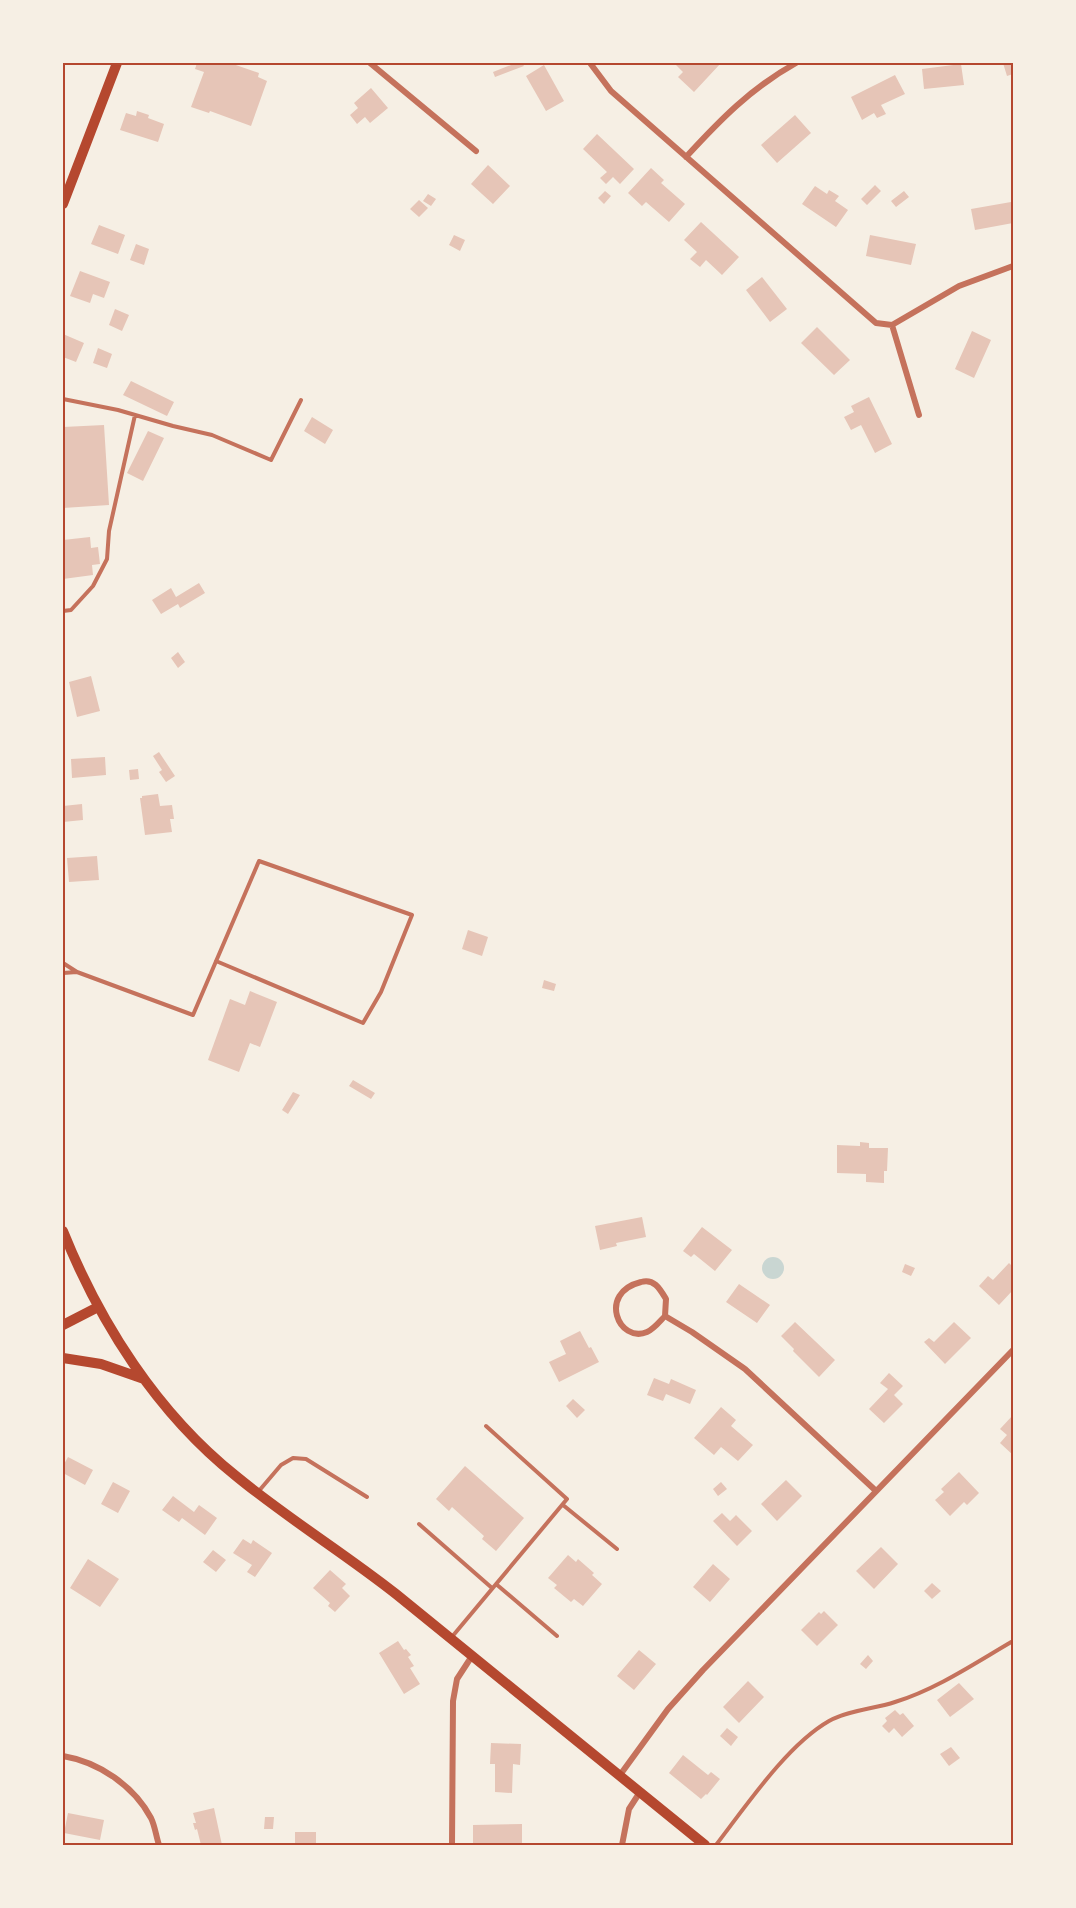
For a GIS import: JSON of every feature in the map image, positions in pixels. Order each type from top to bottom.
[{"type":"main road","points":[[63,204],[117,63]]},
{"type":"main road","points":[[63,1231],[98,1307],[144,1379],[170,1411],[212,1455],[258,1493],[354,1563],[450,1638],[705,1845]]},
{"type":"main road","points":[[63,1325],[98,1307]]},
{"type":"main road","points":[[63,1358],[100,1364],[144,1379]]},
{"type":"street","points":[[370,63],[476,151]]},
{"type":"street","points":[[590,63],[611,91],[876,323],[892,325],[960,286],[1013,266]]},
{"type":"street","points":[[686,157],[727,113],[766,82],[796,63]]},
{"type":"street","points":[[892,325],[919,415]]},
{"type":"street","points":[[645,1281],[654,1283],[666,1299],[665,1316],[650,1331],[631,1332],[622,1326],[618,1317],[616,1306],[618,1297],[634,1284],[645,1281]]},
{"type":"street","points":[[665,1316],[746,1369],[875,1490]]},
{"type":"street","points":[[620,1775],[668,1709],[686,1689],[875,1490],[1013,1350]]},
{"type":"street","points":[[452,1845],[453,1701],[457,1679],[472,1656]]},
{"type":"street","points":[[63,1756],[75,1758],[109,1773],[135,1793],[152,1820],[159,1845]]},
{"type":"street","points":[[622,1845],[629,1809],[640,1792]]},
{"type":"lane","points":[[63,399],[118,410],[212,435],[271,460],[301,400]]},
{"type":"lane","points":[[63,611],[71,610],[93,586],[107,559],[109,531],[135,415]]},
{"type":"lane","points":[[63,963],[77,972],[194,1015],[216,961],[259,861],[412,915],[381,992],[363,1023],[216,961]]},
{"type":"lane","points":[[63,973],[77,972]]},
{"type":"lane","points":[[450,1638],[567,1499],[486,1426]]},
{"type":"lane","points":[[258,1493],[281,1465],[293,1458],[306,1459],[367,1497]]},
{"type":"lane","points":[[563,1505],[617,1549]]},
{"type":"lane","points":[[419,1524],[492,1588]]},
{"type":"lane","points":[[496,1584],[557,1636]]},
{"type":"lane","points":[[716,1845],[768,1779],[807,1736],[831,1719],[895,1702],[936,1685],[1013,1641]]},
{"type":"shaded area","points":[[773,1257],[781,1260],[784,1268],[781,1276],[773,1279],[765,1276],[762,1268],[765,1260]]},
{"type":"building","points":[[197,63],[229,65],[230,63],[259,73],[258,77],[267,81],[251,126],[210,111],[209,113],[191,107],[204,72],[195,69]]},
{"type":"building","points":[[522,63],[524,66],[495,77],[493,72]]},
{"type":"building","points":[[678,63],[721,63],[694,92],[678,77],[683,72],[676,65]]},
{"type":"building","points":[[1003,63],[1013,63],[1013,74],[1007,76]]},
{"type":"building","points":[[961,64],[964,85],[924,89],[922,69]]},
{"type":"building","points":[[544,65],[564,101],[546,111],[526,76]]},
{"type":"building","points":[[895,75],[905,94],[881,105],[886,114],[877,118],[874,113],[862,120],[851,97]]},
{"type":"building","points":[[371,88],[388,108],[370,123],[365,117],[357,124],[350,115],[358,108],[354,103]]},
{"type":"building","points":[[137,111],[164,124],[158,142],[120,130],[126,113],[136,116]]},
{"type":"building","points":[[795,115],[811,133],[777,163],[761,145]]},
{"type":"building","points":[[597,134],[634,169],[620,184],[613,177],[606,184],[600,178],[607,172],[583,149]]},
{"type":"building","points":[[488,165],[510,186],[493,204],[471,184]]},
{"type":"building","points":[[651,168],[664,180],[661,183],[685,204],[669,222],[646,202],[642,206],[628,193]]},
{"type":"building","points":[[875,185],[881,191],[867,205],[861,199]]},
{"type":"building","points":[[815,186],[827,194],[829,190],[839,196],[835,201],[848,210],[836,227],[802,204]]},
{"type":"building","points":[[605,191],[611,196],[604,204],[598,198]]},
{"type":"building","points":[[904,191],[909,197],[896,207],[891,201]]},
{"type":"building","points":[[428,194],[436,199],[431,206],[423,201]]},
{"type":"building","points":[[419,200],[428,208],[419,217],[410,209]]},
{"type":"building","points":[[1011,202],[1013,223],[975,230],[971,209]]},
{"type":"building","points":[[701,222],[739,257],[722,275],[706,260],[700,267],[690,259],[697,252],[684,240]]},
{"type":"building","points":[[99,225],[125,235],[118,254],[91,244]]},
{"type":"building","points":[[454,235],[465,240],[460,251],[449,245]]},
{"type":"building","points":[[870,235],[916,244],[911,265],[866,256]]},
{"type":"building","points":[[136,244],[149,249],[144,265],[130,260]]},
{"type":"building","points":[[80,271],[110,282],[104,298],[93,294],[90,303],[70,296]]},
{"type":"building","points":[[762,277],[787,309],[770,322],[746,290]]},
{"type":"building","points":[[115,309],[129,315],[122,331],[109,325]]},
{"type":"building","points":[[817,327],[850,360],[834,375],[801,343]]},
{"type":"building","points":[[972,331],[991,340],[974,378],[955,369]]},
{"type":"building","points":[[63,334],[84,343],[76,362],[63,357]]},
{"type":"building","points":[[98,348],[112,354],[107,368],[93,363]]},
{"type":"building","points":[[131,381],[174,402],[167,416],[123,395]]},
{"type":"building","points":[[869,397],[892,444],[875,453],[861,425],[851,430],[844,417],[854,412],[851,406]]},
{"type":"building","points":[[312,417],[333,430],[325,444],[304,431]]},
{"type":"building","points":[[104,425],[109,505],[63,508],[63,427]]},
{"type":"building","points":[[148,431],[164,438],[143,481],[127,473]]},
{"type":"building","points":[[90,537],[91,548],[98,547],[100,564],[92,565],[93,575],[63,579],[63,540]]},
{"type":"building","points":[[199,583],[205,593],[180,608],[178,604],[161,614],[152,600],[171,588],[176,597]]},
{"type":"building","points":[[178,652],[185,662],[178,668],[171,658]]},
{"type":"building","points":[[91,676],[100,711],[77,717],[69,682]]},
{"type":"building","points":[[159,752],[175,776],[166,782],[153,756]]},
{"type":"building","points":[[105,757],[106,775],[72,778],[71,759]]},
{"type":"building","points":[[138,769],[139,779],[130,780],[129,770]]},
{"type":"building","points":[[158,794],[160,806],[172,805],[174,819],[170,819],[172,832],[145,835],[140,798]]},
{"type":"building","points":[[82,804],[83,820],[63,822],[63,806]]},
{"type":"building","points":[[97,856],[99,880],[69,882],[67,858]]},
{"type":"building","points":[[468,930],[488,937],[482,956],[462,949]]},
{"type":"building","points":[[544,980],[556,984],[554,991],[542,988]]},
{"type":"building","points":[[250,991],[277,1002],[260,1047],[250,1043],[239,1072],[208,1060],[230,999],[245,1005]]},
{"type":"building","points":[[353,1080],[375,1093],[371,1099],[349,1086]]},
{"type":"building","points":[[293,1092],[300,1095],[288,1114],[282,1110]]},
{"type":"building","points":[[860,1142],[869,1143],[869,1148],[888,1148],[884,1183],[866,1182],[866,1174],[837,1173],[837,1145],[860,1146]]},
{"type":"building","points":[[642,1217],[646,1237],[616,1243],[617,1246],[600,1250],[595,1226]]},
{"type":"building","points":[[702,1227],[732,1250],[715,1271],[694,1254],[691,1257],[683,1251]]},
{"type":"building","points":[[1009,1263],[1013,1267],[1013,1290],[999,1305],[979,1286],[988,1276],[993,1280]]},
{"type":"building","points":[[905,1264],[915,1268],[911,1276],[902,1272]]},
{"type":"building","points":[[739,1284],[770,1305],[757,1323],[726,1302]]},
{"type":"building","points":[[795,1322],[835,1360],[819,1377],[781,1336]]},
{"type":"building","points":[[954,1322],[971,1338],[945,1364],[924,1342],[929,1338],[934,1342]]},
{"type":"building","points":[[580,1331],[599,1362],[559,1382],[549,1362],[566,1354],[560,1341]]},
{"type":"building","points":[[889,1373],[903,1386],[894,1395],[903,1404],[884,1423],[869,1409],[888,1389],[880,1383]]},
{"type":"building","points":[[654,1378],[669,1384],[671,1379],[696,1390],[690,1404],[666,1394],[663,1401],[647,1395]]},
{"type":"building","points":[[573,1399],[585,1410],[577,1418],[566,1406]]},
{"type":"building","points":[[721,1407],[736,1420],[731,1426],[753,1445],[738,1461],[721,1447],[714,1455],[694,1438]]},
{"type":"building","points":[[1013,1415],[1013,1455],[1000,1443],[1007,1435],[1000,1429]]},
{"type":"building","points":[[68,1457],[93,1470],[85,1485],[63,1473],[63,1466]]},
{"type":"building","points":[[465,1466],[524,1518],[496,1551],[482,1539],[484,1536],[452,1507],[449,1511],[436,1499]]},
{"type":"building","points":[[959,1472],[979,1493],[967,1505],[964,1502],[950,1516],[935,1500],[944,1492],[941,1489]]},
{"type":"building","points":[[786,1480],[802,1496],[777,1521],[761,1504]]},
{"type":"building","points":[[113,1482],[130,1491],[118,1513],[101,1504]]},
{"type":"building","points":[[721,1482],[727,1489],[718,1496],[713,1489]]},
{"type":"building","points":[[173,1496],[194,1512],[199,1505],[217,1518],[205,1535],[182,1518],[179,1522],[162,1510]]},
{"type":"building","points":[[722,1513],[730,1521],[736,1515],[752,1531],[737,1546],[713,1521]]},
{"type":"building","points":[[243,1539],[251,1544],[253,1540],[272,1553],[255,1577],[247,1572],[252,1565],[233,1553]]},
{"type":"building","points":[[881,1547],[898,1564],[874,1589],[856,1571]]},
{"type":"building","points":[[213,1550],[226,1560],[216,1572],[203,1562]]},
{"type":"building","points":[[568,1555],[576,1562],[578,1559],[594,1573],[592,1575],[602,1584],[583,1606],[574,1599],[571,1602],[554,1588],[557,1585],[548,1578]]},
{"type":"building","points":[[88,1559],[119,1579],[100,1607],[70,1588]]},
{"type":"building","points":[[713,1564],[730,1579],[710,1602],[693,1587]]},
{"type":"building","points":[[330,1570],[346,1584],[342,1588],[350,1596],[335,1612],[328,1606],[330,1603],[313,1588]]},
{"type":"building","points":[[932,1583],[941,1591],[932,1599],[924,1591]]},
{"type":"building","points":[[824,1611],[838,1625],[817,1646],[801,1630],[819,1612],[821,1614]]},
{"type":"building","points":[[398,1641],[411,1655],[408,1657],[414,1666],[410,1668],[420,1684],[404,1694],[379,1653]]},
{"type":"building","points":[[639,1650],[656,1664],[634,1690],[617,1676]]},
{"type":"building","points":[[868,1655],[873,1661],[866,1669],[860,1664]]},
{"type":"building","points":[[748,1681],[764,1697],[739,1723],[723,1707]]},
{"type":"building","points":[[959,1683],[974,1699],[950,1717],[937,1700]]},
{"type":"building","points":[[895,1710],[900,1715],[903,1713],[914,1726],[902,1737],[894,1728],[889,1733],[882,1726],[887,1721],[885,1718]]},
{"type":"building","points":[[727,1728],[738,1737],[731,1746],[720,1736]]},
{"type":"building","points":[[491,1743],[521,1744],[520,1765],[513,1764],[512,1793],[495,1792],[495,1764],[490,1764]]},
{"type":"building","points":[[951,1747],[960,1758],[949,1766],[940,1754]]},
{"type":"building","points":[[683,1755],[708,1775],[711,1772],[720,1779],[701,1799],[669,1773]]},
{"type":"building","points":[[214,1808],[222,1845],[201,1845],[193,1823],[196,1823],[193,1813]]},
{"type":"building","points":[[68,1813],[104,1820],[100,1840],[64,1833]]},
{"type":"building","points":[[265,1817],[274,1817],[273,1829],[264,1829]]},
{"type":"building","points":[[522,1824],[522,1845],[473,1845],[473,1825]]},
{"type":"building","points":[[295,1832],[316,1832],[316,1845],[295,1845]]}]
